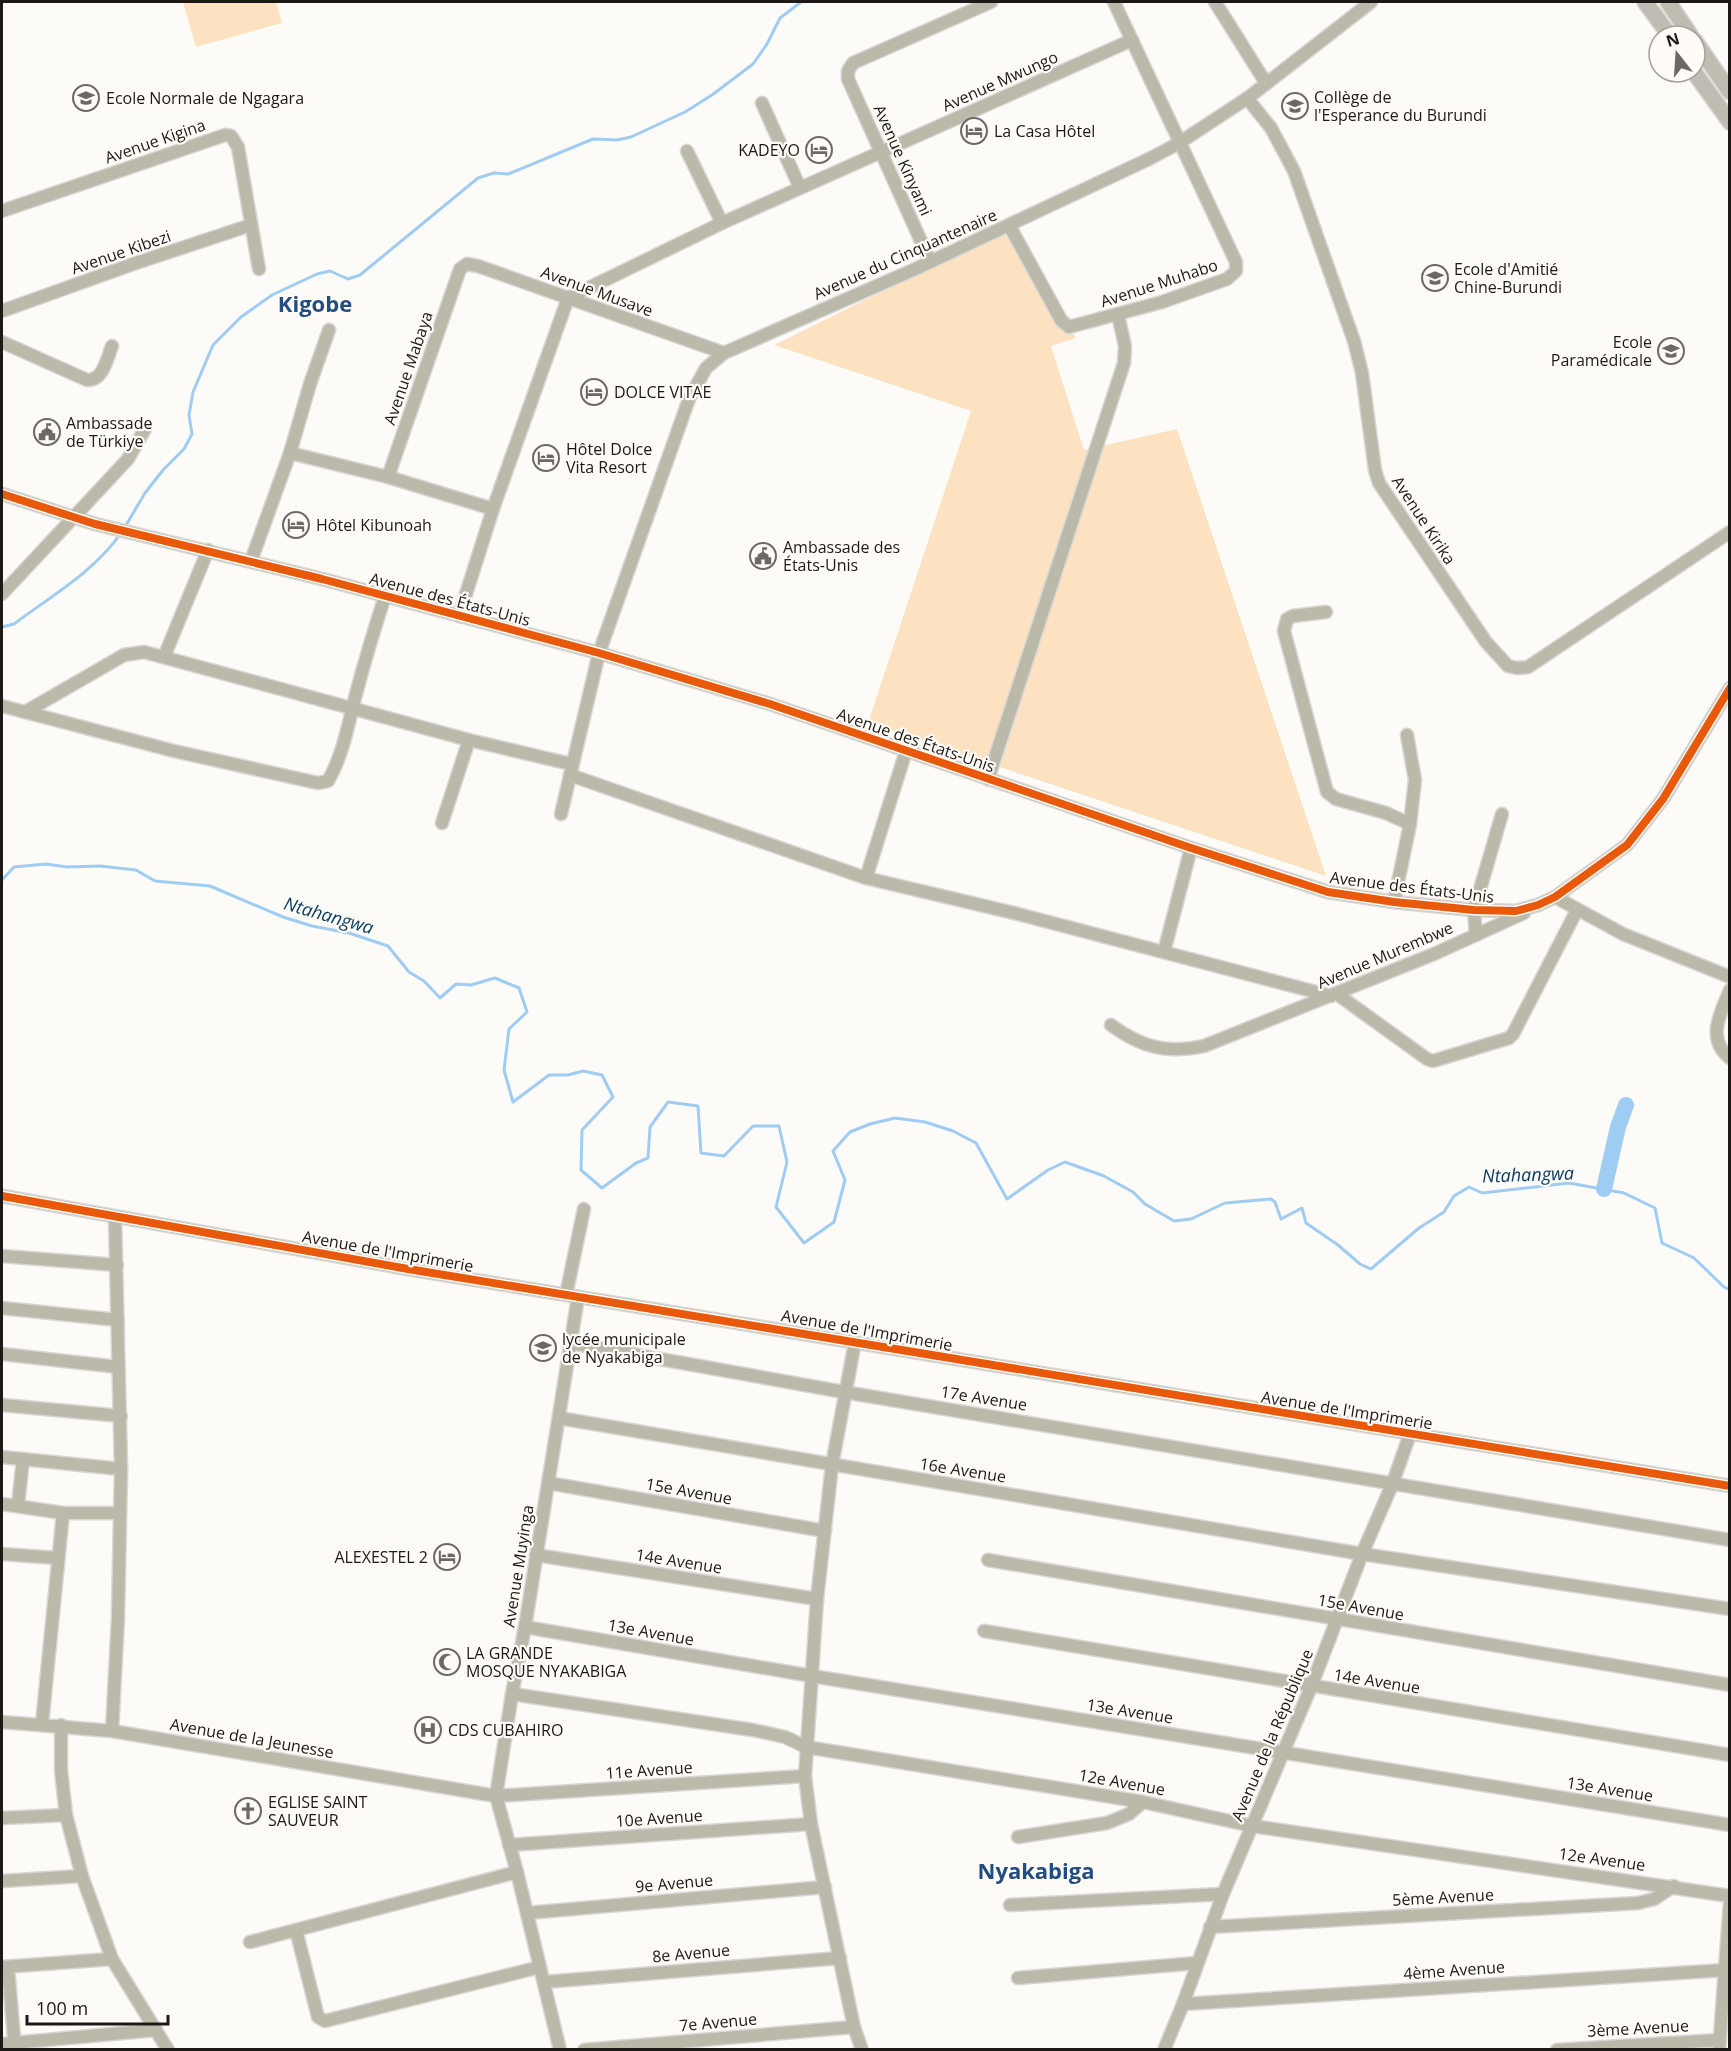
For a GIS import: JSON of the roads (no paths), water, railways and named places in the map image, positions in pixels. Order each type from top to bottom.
[{"type":"main road","points":[[1645,2],[1661,24]]},
{"type":"main road","points":[[1668,2],[1683,24]]},
{"type":"main road","points":[[1707,59],[1727,88],[1709,93]]},
{"type":"main road","points":[[1703,84],[1730,122]]},
{"type":"street","name":"Avenue Kinyami","points":[[930,261],[848,79],[848,71],[853,63],[991,2]]},
{"type":"street","points":[[1114,2],[1179,143]]},
{"type":"street","points":[[1215,2],[1266,83]]},
{"type":"street","name":"Avenue du Cinquantenaire","points":[[561,814],[599,653],[689,399],[705,370],[724,353],[1010,225],[1179,143],[1247,98],[1371,2]]},
{"type":"street","name":"Avenue Mwungo","points":[[568,298],[722,223],[1132,40]]},
{"type":"street","name":"Avenue Kirika","points":[[1247,98],[1271,128],[1294,171],[1354,341],[1362,373],[1375,470],[1379,483],[1468,619],[1508,666],[1517,669],[1528,667],[1730,532]]},
{"type":"street","points":[[762,103],[800,188]]},
{"type":"street","name":"Avenue Kigina","points":[[2,212],[225,135],[231,136],[238,147],[251,225]]},
{"type":"street","name":"Avenue Muhabo","points":[[1010,225],[1058,315],[1066,326],[1071,328],[1227,279],[1236,271],[1236,262],[1179,143]]},
{"type":"street","points":[[687,151],[722,223]]},
{"type":"street","points":[[251,225],[259,269]]},
{"type":"street","name":"Avenue Kibezi","points":[[2,311],[251,225]]},
{"type":"street","name":"Avenue Musave","points":[[459,269],[466,264],[477,266],[724,353]]},
{"type":"street","name":"Avenue Mabaya","points":[[388,477],[459,269]]},
{"type":"street","points":[[459,616],[493,509],[568,298]]},
{"type":"street","points":[[988,779],[1124,363],[1125,346],[1118,315]]},
{"type":"street","points":[[251,561],[290,453],[329,330]]},
{"type":"street","points":[[2,342],[87,381],[93,381],[99,377],[112,346]]},
{"type":"street","points":[[2,594],[128,459],[145,429]]},
{"type":"street","points":[[290,453],[388,477],[493,509]]},
{"type":"street","name":"Avenue des États-Unis","points":[[2,494],[95,524],[251,561],[599,653],[770,704],[1191,848],[1322,890],[1394,902],[1474,910],[1516,911],[1555,897],[1627,845],[1637,835],[1663,799],[1730,688]]},
{"type":"street","points":[[164,657],[208,550]]},
{"type":"street","points":[[2,706],[174,751],[318,783],[328,781],[346,734],[368,647],[385,596]]},
{"type":"street","points":[[1326,612],[1293,616],[1287,620],[1283,628],[1324,788],[1336,800],[1386,813],[1410,824]]},
{"type":"street","points":[[27,711],[124,655],[144,652],[571,770],[866,878],[1018,914],[1334,995],[1433,1061],[1509,1038],[1513,1034],[1577,910]]},
{"type":"street","points":[[1394,902],[1410,824],[1415,780],[1407,735]]},
{"type":"street","points":[[442,823],[469,740]]},
{"type":"street","points":[[866,878],[906,751]]},
{"type":"street","points":[[1476,935],[1474,910],[1502,814]]},
{"type":"street","points":[[1164,952],[1191,848]]},
{"type":"street","points":[[1555,897],[1623,934],[1730,977]]},
{"type":"street","name":"Avenue Murembwe","points":[[1111,1025],[1132,1040],[1147,1045],[1183,1050],[1204,1046],[1334,995],[1476,935],[1538,905]]},
{"type":"street","points":[[1730,990],[1716,1030],[1716,1039],[1721,1052],[1730,1058]]},
{"type":"street","name":"Avenue de l'Imprimerie","points":[[2,1196],[408,1269],[1730,1486]]},
{"type":"street","name":"Avenue Muyinga","points":[[560,2049],[496,1796],[571,1342],[572,1296],[584,1209]]},
{"type":"street","points":[[111,1731],[118,1618],[121,1469],[115,1217]]},
{"type":"street","points":[[2,1256],[117,1265]]},
{"type":"street","points":[[2,1308],[118,1320]]},
{"type":"street","name":"17e Avenue","points":[[571,1342],[844,1392],[1730,1540]]},
{"type":"street","points":[[855,1342],[832,1465],[818,1599],[805,1776],[812,1824],[854,2027],[862,2049]]},
{"type":"street","points":[[2,1354],[118,1366]]},
{"type":"street","points":[[2,1405],[121,1416]]},
{"type":"street","name":"16e Avenue","points":[[559,1418],[1362,1554],[1730,1609]]},
{"type":"street","name":"Avenue de la République","points":[[1164,2049],[1184,2004],[1223,1894],[1311,1687],[1362,1554],[1392,1485],[1410,1434]]},
{"type":"street","points":[[2,1457],[121,1469]]},
{"type":"street","points":[[18,1505],[23,1459]]},
{"type":"street","name":"15e Avenue","points":[[548,1483],[825,1531]]},
{"type":"street","points":[[2,1504],[63,1513],[120,1513]]},
{"type":"street","points":[[42,1724],[63,1513]]},
{"type":"street","points":[[2,1554],[57,1558]]},
{"type":"street","name":"14e Avenue","points":[[536,1555],[818,1599]]},
{"type":"street","name":"15e Avenue","points":[[988,1560],[1730,1685]]},
{"type":"street","name":"13e Avenue","points":[[525,1627],[812,1676],[1730,1825]]},
{"type":"street","name":"14e Avenue","points":[[984,1631],[1730,1755]]},
{"type":"street","name":"12e Avenue","points":[[512,1694],[753,1730],[784,1737],[806,1747],[1143,1802],[1252,1826],[1730,1896]]},
{"type":"street","name":"Avenue de la Jeunesse","points":[[2,1722],[61,1725],[111,1731],[496,1796]]},
{"type":"street","points":[[61,1725],[61,1770],[66,1815],[82,1876],[112,1959],[168,2049]]},
{"type":"street","name":"11e Avenue","points":[[496,1796],[805,1776]]},
{"type":"street","points":[[1018,1837],[1107,1823],[1130,1814],[1143,1802]]},
{"type":"street","points":[[2,1818],[66,1815]]},
{"type":"street","name":"10e Avenue","points":[[509,1845],[812,1824]]},
{"type":"street","points":[[250,1942],[517,1872]]},
{"type":"street","points":[[2,1881],[82,1876]]},
{"type":"street","name":"5ème Avenue","points":[[1210,1927],[1638,1903],[1654,1899],[1674,1886]]},
{"type":"street","name":"9e Avenue","points":[[527,1913],[825,1887]]},
{"type":"street","points":[[1011,1905],[1223,1894]]},
{"type":"street","points":[[1719,2044],[1730,1902]]},
{"type":"street","points":[[296,1930],[318,2017],[325,2021],[540,1967]]},
{"type":"street","name":"8e Avenue","points":[[544,1982],[840,1958]]},
{"type":"street","points":[[15,2046],[5,1967],[112,1959]]},
{"type":"street","points":[[1018,1978],[1197,1963]]},
{"type":"street","name":"4ème Avenue","points":[[1184,2004],[1726,1970]]},
{"type":"street","name":"7e Avenue","points":[[584,2049],[854,2027]]},
{"type":"street","points":[[2,2044],[15,2046],[156,2030]]},
{"type":"street","name":"3ème Avenue","points":[[1557,2049],[1719,2044]]},
{"type":"waterway","points":[[125,527],[145,493],[184,449],[192,434],[189,415],[193,392],[213,345],[241,317],[272,295],[317,274],[330,271],[348,279],[360,275],[478,178],[494,173],[508,174],[593,139],[617,140],[631,137],[685,112],[753,64],[767,44],[780,18],[801,2]]},
{"type":"waterway","points":[[2,627],[14,624],[85,572],[121,533]]},
{"type":"waterway","name":"Ntahangwa","points":[[2,880],[14,867],[46,864],[136,870],[155,881],[210,886],[283,917],[312,926],[349,933],[388,946],[409,972],[424,981],[440,998],[456,984],[471,985],[495,978],[519,988],[527,1012],[509,1029],[504,1070],[513,1102],[549,1075],[568,1075],[583,1071],[602,1075],[613,1097],[582,1130],[581,1170],[602,1188],[636,1163],[648,1158],[650,1127],[668,1102],[698,1106],[701,1153],[724,1156],[753,1126],[779,1126],[787,1162],[776,1207],[804,1243],[834,1222],[845,1180],[833,1151],[850,1132],[895,1118],[925,1122],[953,1131],[976,1143],[1007,1199],[1048,1170],[1065,1162],[1104,1176],[1133,1192],[1145,1204],[1174,1221],[1191,1219],[1225,1203],[1271,1199],[1275,1202],[1281,1219],[1302,1208],[1306,1223],[1338,1245],[1360,1264],[1371,1269],[1419,1228],[1444,1212],[1454,1196],[1469,1187],[1482,1193],[1569,1183],[1624,1193],[1655,1208],[1662,1243],[1694,1258],[1730,1290]]},
{"type":"waterway","points":[[1604,1189],[1618,1127],[1626,1105]]},
{"type":"place","name":"Ecole Normale de Ngagara","points":[[86,98]]},
{"type":"place","name":"Collège de l'Esperance du Burundi","points":[[1295,106]]},
{"type":"place","name":"La Casa Hôtel","points":[[974,131]]},
{"type":"place","name":"KADEYO","points":[[819,150]]},
{"type":"place","name":"Ecole d'Amitié Chine-Burundi","points":[[1435,278]]},
{"type":"place","name":"Ecole Paramédicale","points":[[1671,351]]},
{"type":"place","name":"DOLCE VITAE","points":[[594,392]]},
{"type":"place","name":"Ambassade de Türkiye","points":[[47,432]]},
{"type":"place","name":"Hôtel Dolce Vita Resort","points":[[546,458]]},
{"type":"place","name":"Hôtel Kibunoah","points":[[296,525]]},
{"type":"place","name":"Ambassade des États-Unis","points":[[763,556]]},
{"type":"place","name":"lycée municipale de Nyakabiga","points":[[543,1348]]},
{"type":"place","name":"ALEXESTEL 2","points":[[447,1557]]},
{"type":"place","name":"LA GRANDE MOSQUE NYAKABIGA","points":[[447,1662]]},
{"type":"place","name":"CDS CUBAHIRO","points":[[428,1730]]},
{"type":"place","name":"EGLISE SAINT SAUVEUR","points":[[248,1811]]},
{"type":"district","name":"Kigobe","points":[[315,303]]},
{"type":"district","name":"Nyakabiga","points":[[1036,1870]]}]
